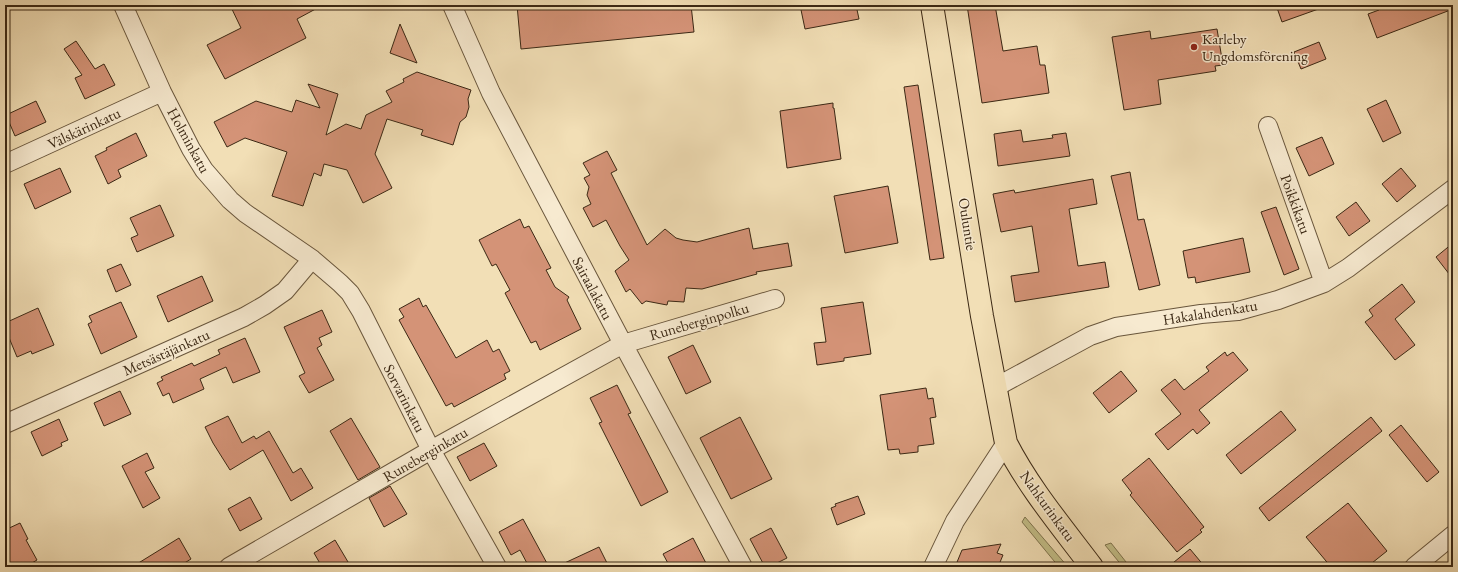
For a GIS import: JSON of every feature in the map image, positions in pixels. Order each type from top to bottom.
[{"type":"main road","name":"Ouluntie","points":[[932,5],[981,308],[1006,443]]},
{"type":"main road","name":"Nahkurinkatu","points":[[1006,443],[1015,460],[1040,497],[1092,567]]},
{"type":"street","name":"Holminkatu","points":[[123,5],[162,92],[191,149],[204,170],[220,190],[245,213],[312,259]]},
{"type":"street","name":"Sairaalakatu","points":[[452,5],[491,93],[623,344],[743,567]]},
{"type":"street","name":"Välskärinkatu","points":[[5,164],[162,92]]},
{"type":"street","name":"Poikkikatu","points":[[1268,126],[1324,283]]},
{"type":"street","name":"Hakalahdenkatu","points":[[996,387],[1085,339],[1116,327],[1238,310],[1278,300],[1324,283],[1348,268],[1453,189]]},
{"type":"street","name":"Metsästäjänkatu","points":[[5,424],[244,317],[285,291],[312,259]]},
{"type":"street","name":"Sorvarinkatu","points":[[312,259],[350,293],[361,311],[432,450],[497,567]]},
{"type":"street","name":"Runeberginpolku","points":[[623,344],[775,299]]},
{"type":"street","name":"Runeberginkatu","points":[[229,567],[432,450],[623,344]]},
{"type":"street","points":[[933,567],[955,521],[1006,443]]},
{"type":"street","points":[[1414,567],[1453,535]]},
{"type":"shaded area","points":[[1025,517],[1068,567],[1059,567],[1022,522]]},
{"type":"shaded area","points":[[1111,543],[1130,567],[1123,567],[1105,545]]},
{"type":"building","points":[[230,5],[323,5],[297,19],[306,38],[225,79],[207,45],[241,28]]},
{"type":"building","points":[[517,5],[691,5],[694,32],[521,49]]},
{"type":"building","points":[[800,5],[856,5],[859,19],[805,29]]},
{"type":"building","points":[[967,5],[995,5],[1003,51],[1037,46],[1040,65],[1045,65],[1049,93],[982,103]]},
{"type":"building","points":[[1276,5],[1324,5],[1324,7],[1282,22]]},
{"type":"building","points":[[1377,5],[1453,5],[1453,9],[1377,38],[1368,14],[1379,10]]},
{"type":"building","points":[[400,24],[417,63],[390,53]]},
{"type":"building","points":[[1217,29],[1223,65],[1215,66],[1216,71],[1158,80],[1161,104],[1124,110],[1112,37],[1150,31],[1151,39]]},
{"type":"building","points":[[76,41],[95,69],[104,64],[115,85],[85,99],[75,78],[82,75],[64,49]]},
{"type":"building","points":[[1319,42],[1326,59],[1301,69],[1294,52]]},
{"type":"building","points":[[417,72],[471,90],[468,99],[469,107],[466,117],[460,122],[453,145],[421,135],[423,130],[387,119],[375,154],[392,188],[363,203],[347,170],[324,164],[321,176],[314,173],[303,206],[272,196],[287,152],[245,138],[227,147],[214,122],[256,101],[292,112],[296,100],[320,108],[308,84],[338,94],[326,135],[346,124],[361,129],[366,115],[392,102],[386,91],[404,82],[403,79]]},
{"type":"building","points":[[918,85],[944,258],[930,260],[904,87]]},
{"type":"building","points":[[1386,100],[1401,133],[1383,142],[1367,109]]},
{"type":"building","points":[[36,101],[46,122],[15,136],[6,115]]},
{"type":"building","points":[[833,103],[841,159],[787,168],[780,111]]},
{"type":"building","points":[[1021,130],[1023,142],[1053,138],[1052,135],[1066,133],[1070,156],[998,166],[994,134]]},
{"type":"building","points":[[136,133],[147,156],[118,170],[121,177],[108,184],[95,156],[107,150],[106,148]]},
{"type":"building","points":[[1322,137],[1334,164],[1309,176],[1296,148]]},
{"type":"building","points":[[607,151],[617,170],[611,173],[647,245],[665,229],[676,238],[697,242],[749,228],[753,249],[788,243],[792,266],[756,272],[757,274],[702,289],[686,288],[684,302],[668,301],[667,305],[646,301],[642,304],[630,289],[626,292],[615,271],[629,260],[606,220],[593,227],[583,208],[591,204],[587,195],[589,187],[584,178],[590,175],[583,163]]},
{"type":"building","points":[[60,168],[71,192],[35,209],[24,184]]},
{"type":"building","points":[[1401,168],[1416,186],[1397,202],[1382,184]]},
{"type":"building","points":[[1130,172],[1138,220],[1144,219],[1160,285],[1139,290],[1111,176]]},
{"type":"building","points":[[1093,179],[1097,204],[1069,209],[1078,266],[1105,262],[1109,287],[1015,302],[1011,276],[1039,272],[1032,226],[1001,232],[993,194],[1014,190],[1015,193]]},
{"type":"building","points":[[888,186],[898,243],[845,253],[834,196]]},
{"type":"building","points":[[1356,202],[1370,221],[1349,236],[1336,217]]},
{"type":"building","points":[[160,205],[174,236],[137,252],[131,238],[138,235],[130,218]]},
{"type":"building","points":[[1276,207],[1299,269],[1284,275],[1261,212]]},
{"type":"building","points":[[520,219],[524,228],[529,226],[551,268],[546,270],[555,287],[569,297],[567,300],[581,329],[540,350],[536,341],[531,343],[505,293],[510,290],[496,264],[492,266],[479,240]]},
{"type":"building","points":[[1243,238],[1250,272],[1196,283],[1195,277],[1188,278],[1183,251]]},
{"type":"building","points":[[1453,243],[1453,279],[1436,257]]},
{"type":"building","points":[[121,264],[131,285],[116,292],[107,270]]},
{"type":"building","points":[[202,276],[213,301],[168,322],[157,296]]},
{"type":"building","points":[[1402,284],[1415,302],[1395,319],[1415,345],[1395,360],[1365,322],[1373,316],[1369,310]]},
{"type":"building","points":[[419,298],[423,307],[426,305],[456,358],[487,340],[493,352],[499,349],[510,371],[504,374],[506,379],[454,407],[452,403],[446,406],[399,320],[404,317],[399,309]]},
{"type":"building","points":[[121,302],[137,337],[101,354],[88,324],[92,322],[89,316]]},
{"type":"building","points":[[863,302],[871,354],[844,358],[844,361],[817,365],[814,343],[826,342],[821,308]]},
{"type":"building","points":[[38,308],[54,345],[32,354],[31,351],[17,357],[5,328],[5,323]]},
{"type":"building","points":[[322,310],[332,332],[319,338],[322,345],[317,348],[334,380],[309,393],[299,376],[305,373],[284,327]]},
{"type":"building","points":[[245,338],[260,372],[233,383],[226,367],[200,379],[204,389],[173,403],[169,393],[163,396],[157,383],[163,380],[161,377],[192,363],[194,366],[220,354],[218,350]]},
{"type":"building","points":[[693,345],[711,382],[686,394],[668,357]]},
{"type":"building","points":[[1225,352],[1227,356],[1233,352],[1248,370],[1199,410],[1210,423],[1197,434],[1193,429],[1168,450],[1155,434],[1181,414],[1161,390],[1175,379],[1184,390],[1209,371],[1206,367]]},
{"type":"building","points":[[1121,371],[1137,391],[1109,413],[1093,393]]},
{"type":"building","points":[[617,385],[631,413],[628,414],[668,492],[641,506],[599,423],[602,422],[590,398]]},
{"type":"building","points":[[926,388],[928,399],[933,398],[936,417],[930,418],[934,444],[918,446],[918,452],[900,454],[899,449],[888,450],[880,395]]},
{"type":"building","points":[[120,391],[131,414],[104,426],[94,403]]},
{"type":"building","points":[[1281,411],[1296,430],[1241,474],[1226,455]]},
{"type":"building","points":[[228,416],[242,443],[254,436],[256,439],[269,431],[293,473],[301,468],[313,488],[291,501],[263,450],[230,470],[205,427]]},
{"type":"building","points":[[740,417],[772,479],[731,499],[700,438]]},
{"type":"building","points":[[1371,417],[1382,431],[1269,521],[1259,508]]},
{"type":"building","points":[[351,418],[380,467],[358,480],[330,431]]},
{"type":"building","points":[[59,419],[68,440],[61,443],[62,446],[42,456],[31,432]]},
{"type":"building","points":[[1401,425],[1439,472],[1427,482],[1389,435]]},
{"type":"building","points":[[484,443],[497,466],[470,481],[457,457]]},
{"type":"building","points":[[147,453],[154,468],[145,472],[160,498],[143,508],[122,466]]},
{"type":"building","points":[[1149,458],[1204,527],[1200,530],[1202,532],[1177,552],[1130,495],[1132,493],[1122,480]]},
{"type":"building","points":[[390,486],[407,514],[384,527],[369,498]]},
{"type":"building","points":[[858,496],[865,514],[837,525],[831,508],[836,506],[835,504]]},
{"type":"building","points":[[250,497],[262,519],[240,531],[228,509]]},
{"type":"building","points":[[1348,503],[1387,551],[1367,567],[1331,567],[1306,537]]},
{"type":"building","points":[[523,519],[549,567],[529,567],[520,550],[511,555],[499,532]]},
{"type":"building","points":[[20,523],[28,539],[26,540],[37,560],[25,567],[5,567],[5,530]]},
{"type":"building","points":[[771,528],[787,558],[769,567],[765,567],[750,539]]},
{"type":"building","points":[[179,538],[191,559],[178,567],[132,567]]},
{"type":"building","points":[[693,538],[708,567],[670,567],[663,554]]},
{"type":"building","points":[[335,540],[351,567],[322,567],[314,553]]},
{"type":"building","points":[[1001,544],[997,553],[1003,555],[998,567],[955,567],[962,550]]},
{"type":"building","points":[[599,547],[607,563],[598,567],[556,567]]},
{"type":"building","points":[[1190,549],[1205,567],[1168,567]]},
{"type":"place","name":"Karleby Ungdomsförening","points":[[1194,47]]}]
